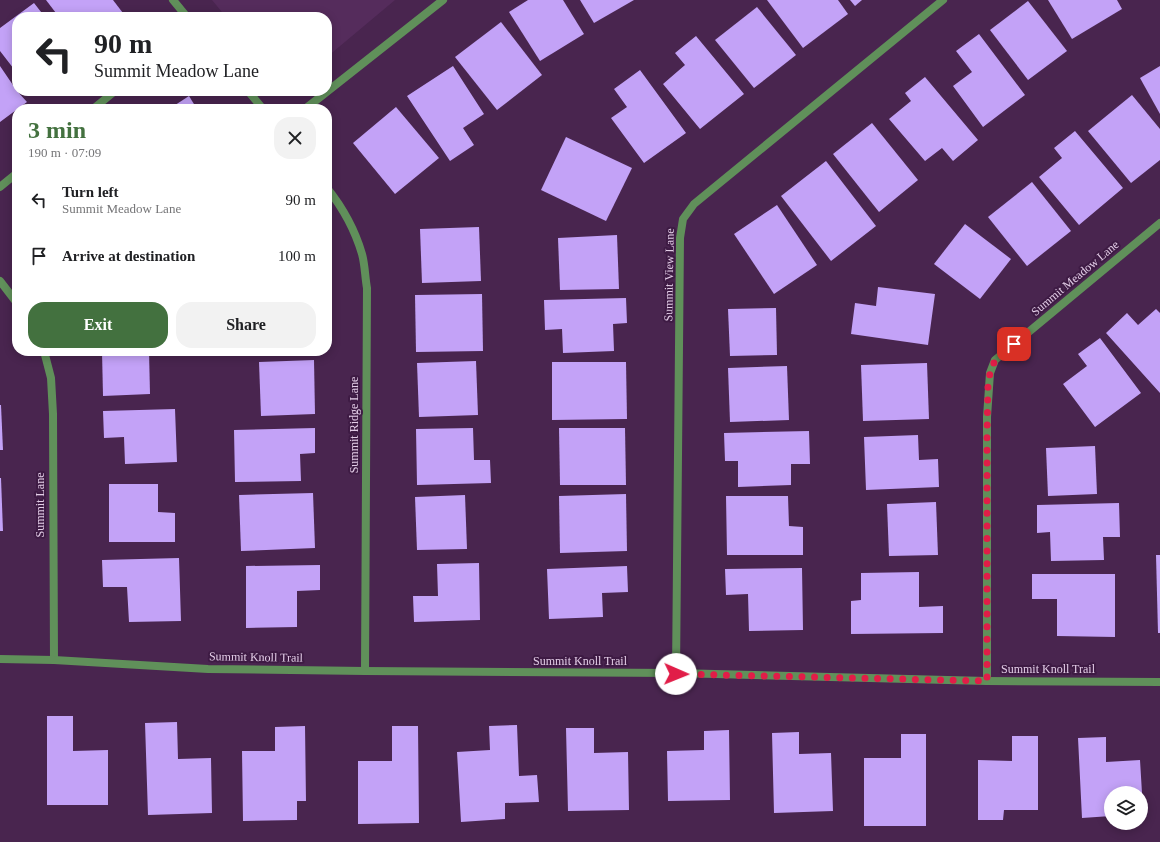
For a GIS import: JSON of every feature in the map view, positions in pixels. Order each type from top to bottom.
[{"type":"street","points":[[173,0],[183,12]]},
{"type":"street","points":[[332,88],[443,0]]},
{"type":"street","name":"Summit View Lane","points":[[676,674],[680,238],[683,219],[694,204],[944,0]]},
{"type":"street","points":[[99,104],[109,96]]},
{"type":"street","points":[[252,96],[259,104]]},
{"type":"street","points":[[311,104],[321,96]]},
{"type":"street","points":[[0,187],[12,177]]},
{"type":"street","name":"Summit Ridge Lane","points":[[332,194],[352,227],[362,256],[367,288],[365,672]]},
{"type":"street","name":"Summit Meadow Lane","points":[[987,681],[987,417],[990,373],[995,360],[1160,223]]},
{"type":"street","points":[[0,281],[12,296]]},
{"type":"street","name":"Summit Lane","points":[[45,356],[51,378],[52,407],[54,660]]},
{"type":"street","name":"Summit Knoll Trail","points":[[0,659],[54,660],[208,669],[365,672],[676,674],[987,681],[1160,682]]},
{"type":"shaded area","points":[[212,0],[395,0],[332,53],[332,12],[222,12]]},
{"type":"building","points":[[46,0],[113,0],[122,12],[55,12]]},
{"type":"building","points":[[528,0],[563,0],[584,34],[540,61],[509,12]]},
{"type":"building","points":[[580,0],[634,0],[594,23]]},
{"type":"building","points":[[767,0],[838,0],[848,14],[803,48]]},
{"type":"building","points":[[850,0],[862,0],[855,6]]},
{"type":"building","points":[[1048,0],[1117,0],[1122,9],[1072,39]]},
{"type":"building","points":[[1028,1],[1067,51],[1028,80],[990,30]]},
{"type":"building","points":[[34,3],[41,12],[22,12]]},
{"type":"building","points":[[757,7],[796,55],[754,88],[715,40]]},
{"type":"building","points":[[12,19],[12,67],[0,51],[0,28]]},
{"type":"building","points":[[501,22],[542,75],[497,110],[455,57]]},
{"type":"building","points":[[979,34],[1025,95],[983,127],[953,86],[972,72],[956,51]]},
{"type":"building","points":[[696,36],[744,94],[700,129],[663,84],[685,65],[675,53]]},
{"type":"building","points":[[0,66],[12,84],[12,96],[22,96],[27,102],[24,104],[12,104],[12,113],[0,122]]},
{"type":"building","points":[[453,66],[484,114],[463,128],[474,145],[450,161],[407,96]]},
{"type":"building","points":[[1160,66],[1160,114],[1140,78]]},
{"type":"building","points":[[640,70],[686,133],[644,163],[611,118],[627,107],[614,89]]},
{"type":"building","points":[[925,77],[978,140],[953,161],[942,148],[925,161],[889,119],[911,101],[905,93]]},
{"type":"building","points":[[1132,95],[1160,129],[1160,160],[1131,183],[1088,131]]},
{"type":"building","points":[[189,96],[194,104],[177,104]]},
{"type":"building","points":[[396,107],[439,158],[395,194],[353,143]]},
{"type":"building","points":[[872,123],[918,180],[879,212],[833,154]]},
{"type":"building","points":[[1075,131],[1123,188],[1079,225],[1039,177],[1062,158],[1054,148]]},
{"type":"building","points":[[566,137],[632,168],[606,221],[541,190]]},
{"type":"building","points":[[826,161],[876,226],[831,261],[781,196]]},
{"type":"building","points":[[1032,182],[1071,231],[1027,266],[988,217]]},
{"type":"building","points":[[777,205],[817,265],[774,294],[734,234]]},
{"type":"building","points":[[965,224],[1011,259],[980,299],[934,264]]},
{"type":"building","points":[[479,227],[481,281],[422,283],[420,229]]},
{"type":"building","points":[[617,235],[619,289],[560,290],[558,238]]},
{"type":"building","points":[[878,287],[935,294],[928,345],[851,334],[855,303],[876,306]]},
{"type":"building","points":[[482,294],[483,351],[416,352],[415,295]]},
{"type":"building","points":[[626,298],[627,323],[613,324],[614,351],[563,353],[562,329],[545,330],[544,300]]},
{"type":"building","points":[[776,308],[777,355],[730,356],[728,309]]},
{"type":"building","points":[[1156,309],[1160,313],[1160,393],[1106,333],[1127,313],[1138,325]]},
{"type":"building","points":[[1100,338],[1141,393],[1095,427],[1063,384],[1087,366],[1078,354]]},
{"type":"building","points":[[102,356],[149,356],[150,394],[103,396]]},
{"type":"building","points":[[314,360],[315,414],[261,416],[259,362]]},
{"type":"building","points":[[476,361],[478,415],[419,417],[417,363]]},
{"type":"building","points":[[552,362],[626,362],[627,419],[552,420]]},
{"type":"building","points":[[927,363],[929,419],[863,421],[861,365]]},
{"type":"building","points":[[787,366],[789,420],[730,422],[728,368]]},
{"type":"building","points":[[1,405],[3,450],[0,450]]},
{"type":"building","points":[[175,409],[177,462],[125,464],[124,437],[104,438],[103,411]]},
{"type":"building","points":[[315,428],[315,453],[300,454],[301,481],[235,482],[234,430]]},
{"type":"building","points":[[473,428],[474,460],[490,460],[491,483],[417,485],[416,429]]},
{"type":"building","points":[[559,428],[625,428],[626,485],[560,485]]},
{"type":"building","points":[[809,431],[810,464],[791,464],[791,485],[738,487],[738,461],[725,461],[724,433]]},
{"type":"building","points":[[918,435],[919,460],[938,459],[939,487],[866,490],[864,437]]},
{"type":"building","points":[[1095,446],[1097,494],[1048,496],[1046,448]]},
{"type":"building","points":[[1,478],[3,531],[0,531]]},
{"type":"building","points":[[109,484],[158,484],[158,512],[175,513],[175,542],[109,542]]},
{"type":"building","points":[[313,493],[315,548],[241,551],[239,495]]},
{"type":"building","points":[[626,494],[627,551],[560,553],[559,496]]},
{"type":"building","points":[[465,495],[467,549],[417,550],[415,497]]},
{"type":"building","points":[[726,496],[788,496],[789,526],[803,527],[803,555],[727,555]]},
{"type":"building","points":[[936,502],[938,555],[889,556],[887,504]]},
{"type":"building","points":[[1119,503],[1120,537],[1103,537],[1104,560],[1051,561],[1050,532],[1037,533],[1037,505]]},
{"type":"building","points":[[1156,555],[1160,555],[1160,633],[1158,633]]},
{"type":"building","points":[[179,558],[181,621],[129,622],[127,587],[103,587],[102,560]]},
{"type":"building","points":[[479,563],[480,620],[414,622],[413,596],[438,596],[437,564]]},
{"type":"building","points":[[320,565],[320,590],[297,591],[297,627],[246,628],[246,566]]},
{"type":"building","points":[[627,566],[628,592],[602,593],[603,617],[549,619],[547,569]]},
{"type":"building","points":[[802,568],[803,630],[749,631],[748,594],[726,595],[725,569]]},
{"type":"building","points":[[919,572],[919,607],[943,606],[943,633],[851,634],[851,601],[861,600],[861,573]]},
{"type":"building","points":[[1032,574],[1115,574],[1115,637],[1057,636],[1057,599],[1032,599]]},
{"type":"building","points":[[47,716],[73,716],[73,751],[108,750],[108,805],[47,805]]},
{"type":"building","points":[[177,722],[178,759],[211,758],[212,813],[148,815],[145,723]]},
{"type":"building","points":[[517,725],[519,776],[537,775],[539,802],[505,803],[505,819],[461,822],[457,752],[490,750],[489,726]]},
{"type":"building","points":[[305,726],[306,801],[297,801],[297,820],[243,821],[242,751],[275,751],[275,727]]},
{"type":"building","points":[[392,726],[418,726],[419,823],[358,824],[358,761],[392,761]]},
{"type":"building","points":[[566,728],[594,728],[594,753],[628,752],[629,810],[568,811]]},
{"type":"building","points":[[729,730],[730,800],[668,801],[667,751],[704,750],[704,731]]},
{"type":"building","points":[[799,732],[799,754],[831,753],[833,811],[774,813],[772,733]]},
{"type":"building","points":[[901,734],[926,734],[926,826],[864,826],[864,758],[901,758]]},
{"type":"building","points":[[1012,736],[1038,736],[1038,810],[1004,810],[1003,820],[978,820],[978,760],[1012,761]]},
{"type":"building","points":[[1106,737],[1106,762],[1140,760],[1142,786],[1104,786],[1104,816],[1082,818],[1078,738]]},
{"type":"route","points":[[676,674],[987,681],[988,386],[990,373],[995,360],[1014,344]]}]
